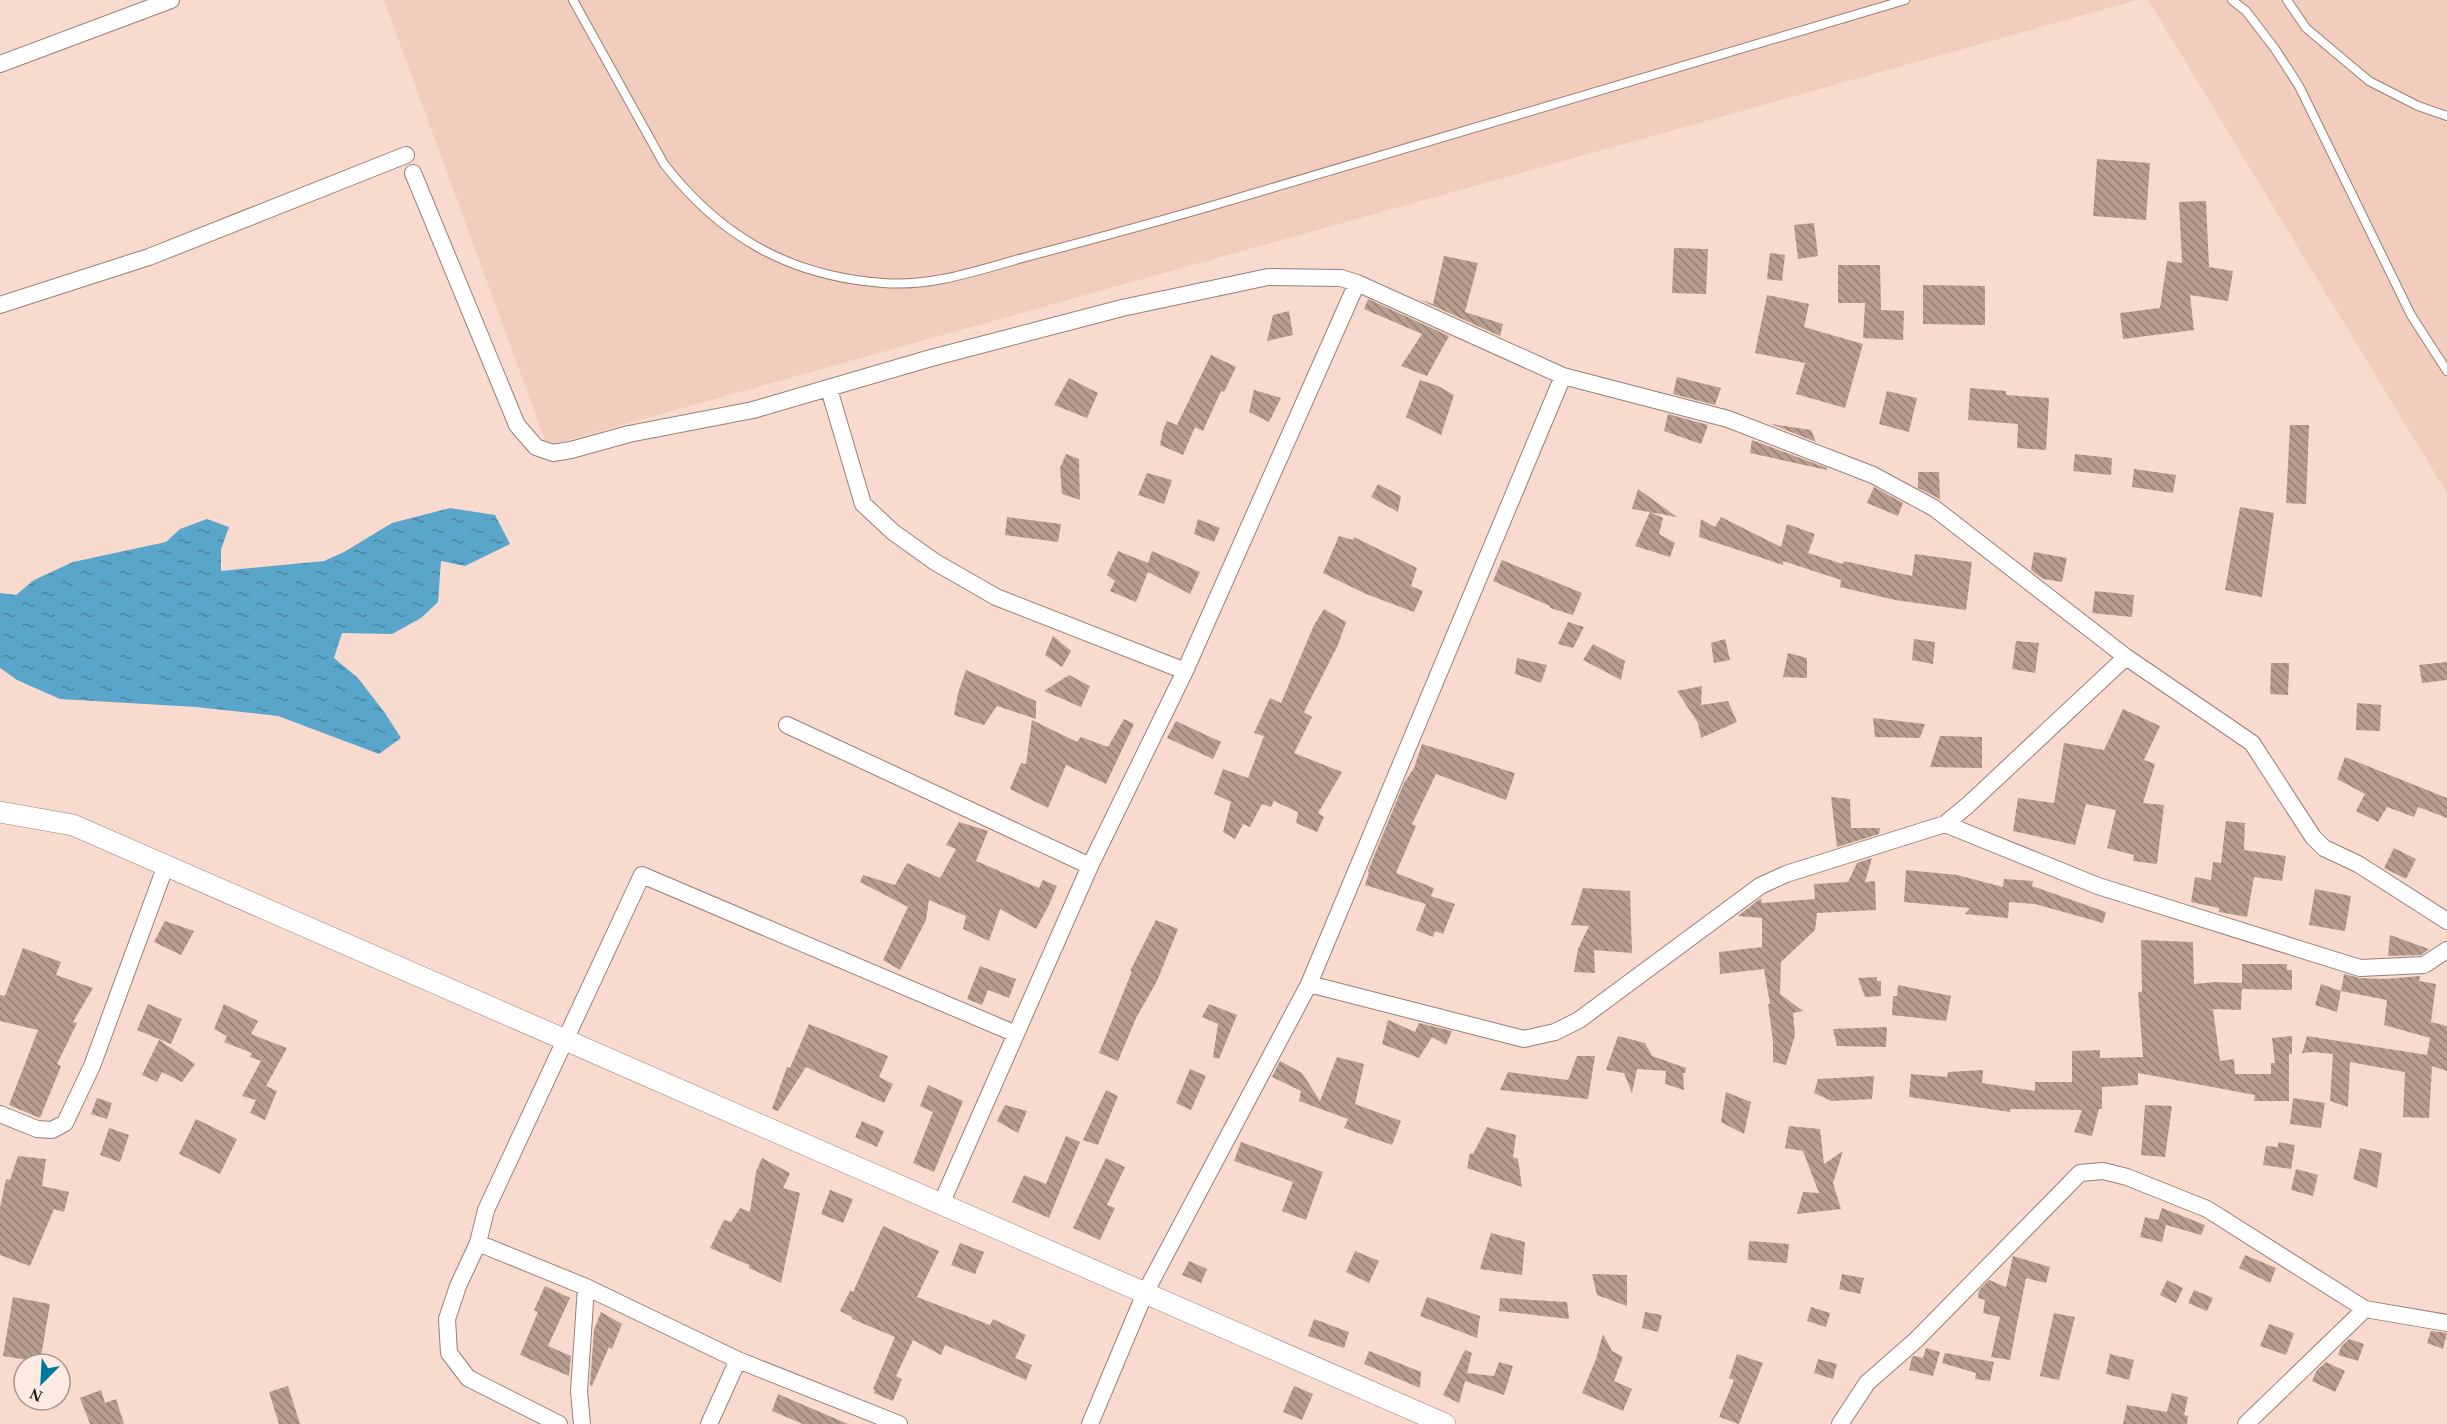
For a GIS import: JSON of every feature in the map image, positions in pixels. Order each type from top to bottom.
[{"type":"street","points":[[0,64],[171,0]]},
{"type":"street","points":[[0,305],[149,257],[406,155]]},
{"type":"street","points":[[413,172],[517,425],[536,447],[553,453],[629,434],[753,410],[931,358],[1111,310],[1257,279],[1307,276],[1341,278],[1357,283],[1563,376],[1728,419],[1873,475],[1934,508],[2126,657],[2252,743],[2313,837],[2324,848],[2358,864],[2447,921]]},
{"type":"street","points":[[941,1204],[1090,866],[1185,671],[1357,283]]},
{"type":"street","points":[[1090,1424],[1145,1293],[1309,984],[1563,376]]},
{"type":"street","points":[[829,389],[863,504],[893,532],[935,562],[996,597],[1185,671]]},
{"type":"street","points":[[1309,984],[1524,1039],[1555,1032],[1579,1020],[1760,886],[1786,874],[1945,824],[2126,657]]},
{"type":"street","points":[[787,725],[1090,866]]},
{"type":"street","points":[[0,812],[73,825],[1445,1424]]},
{"type":"street","points":[[1945,824],[2098,886],[2360,968],[2424,965],[2447,950]]},
{"type":"street","points":[[1,1120],[37,1129],[52,1130],[65,1123],[92,1066],[166,865]]},
{"type":"street","points":[[559,1424],[468,1378],[449,1353],[447,1319],[458,1286],[478,1243],[493,1190],[642,875],[1016,1034]]},
{"type":"street","points":[[1840,1424],[1867,1383],[1916,1340],[2080,1173],[2103,1171],[2127,1177],[2207,1209],[2365,1309],[2447,1323]]},
{"type":"street","points":[[478,1243],[586,1287],[738,1360],[899,1424]]},
{"type":"street","points":[[582,1424],[579,1391],[586,1287]]},
{"type":"street","points":[[2246,1424],[2365,1309]]},
{"type":"street","points":[[709,1424],[738,1360]]},
{"type":"lane","points":[[573,0],[664,164],[708,212],[763,252],[791,264],[841,278],[903,284],[940,280],[1136,228],[1905,0]]},
{"type":"lane","points":[[2232,0],[2246,10],[2299,86],[2411,315],[2447,371]]},
{"type":"lane","points":[[2287,0],[2306,28],[2369,81],[2418,106],[2447,116]]},
{"type":"shaded area","points":[[384,0],[2137,0],[547,446]]},
{"type":"shaded area","points":[[2148,0],[2447,0],[2447,493]]},
{"type":"water","points":[[450,508],[495,515],[510,544],[465,566],[441,561],[438,602],[421,618],[392,634],[342,633],[334,658],[358,678],[401,738],[379,754],[278,716],[196,707],[60,699],[17,680],[0,668],[0,593],[16,595],[34,580],[73,562],[166,542],[180,529],[207,519],[229,527],[221,549],[221,571],[324,561],[344,552],[392,523]]},
{"type":"building","points":[[2097,159],[2150,163],[2146,220],[2093,216]]},
{"type":"building","points":[[2206,201],[2209,267],[2233,271],[2228,301],[2190,295],[2194,330],[2123,339],[2120,313],[2160,308],[2167,261],[2182,263],[2179,202]]},
{"type":"building","points":[[1814,223],[1818,256],[1798,259],[1794,225]]},
{"type":"building","points":[[1674,248],[1708,249],[1706,294],[1672,293]]},
{"type":"building","points":[[1770,253],[1785,255],[1782,281],[1767,279]]},
{"type":"building","points":[[1444,256],[1478,263],[1465,312],[1503,324],[1500,336],[1418,299],[1433,304]]},
{"type":"building","points":[[1838,265],[1880,265],[1881,310],[1904,311],[1903,340],[1863,338],[1865,303],[1838,303]]},
{"type":"building","points":[[1923,285],[1985,286],[1985,325],[1923,324]]},
{"type":"building","points":[[1767,295],[1809,304],[1804,327],[1863,344],[1845,408],[1796,394],[1805,363],[1755,353]]},
{"type":"building","points":[[1368,299],[1449,336],[1427,376],[1401,366],[1422,334],[1364,309]]},
{"type":"building","points":[[1289,311],[1293,335],[1267,341],[1273,315]]},
{"type":"building","points":[[1211,355],[1236,367],[1224,392],[1221,391],[1203,431],[1195,427],[1183,455],[1160,445],[1163,430],[1167,421],[1177,425]]},
{"type":"building","points":[[1677,377],[1721,388],[1715,405],[1673,394]]},
{"type":"building","points":[[1069,378],[1098,393],[1087,418],[1054,405]]},
{"type":"building","points":[[1420,380],[1454,395],[1441,435],[1406,417]]},
{"type":"building","points":[[1970,388],[2006,391],[2006,395],[2049,398],[2046,450],[2017,448],[2018,424],[1968,420]]},
{"type":"building","points":[[1254,390],[1281,398],[1269,422],[1249,412]]},
{"type":"building","points":[[1887,391],[1917,398],[1909,432],[1879,424]]},
{"type":"building","points":[[1668,414],[1708,425],[1701,444],[1664,431]]},
{"type":"building","points":[[1771,424],[1811,430],[1816,442]]},
{"type":"building","points":[[2290,425],[2309,425],[2306,504],[2286,503]]},
{"type":"building","points":[[1752,440],[1827,468],[1827,470],[1750,453]]},
{"type":"building","points":[[1066,454],[1079,459],[1080,500],[1062,494],[1060,468]]},
{"type":"building","points":[[2075,454],[2112,458],[2111,475],[2073,471]]},
{"type":"building","points":[[2134,469],[2176,475],[2173,493],[2132,487]]},
{"type":"building","points":[[1918,472],[1939,472],[1940,499],[1918,488]]},
{"type":"building","points":[[1147,473],[1172,480],[1164,504],[1138,495]]},
{"type":"building","points":[[1378,484],[1401,496],[1398,512],[1371,497]]},
{"type":"building","points":[[1874,487],[1903,503],[1898,516],[1867,503]]},
{"type":"building","points":[[1638,489],[1677,517],[1632,509]]},
{"type":"building","points":[[2240,507],[2274,513],[2262,597],[2225,590]]},
{"type":"building","points":[[1650,512],[1663,518],[1659,534],[1675,543],[1670,557],[1635,546]]},
{"type":"building","points":[[1007,517],[1061,524],[1058,542],[1005,535]]},
{"type":"building","points":[[1721,517],[1781,547],[1787,524],[1815,534],[1808,553],[1843,564],[1844,561],[1912,576],[1915,554],[1972,562],[1966,610],[1895,600],[1840,587],[1841,580],[1783,561],[1783,565],[1699,537],[1701,519],[1715,527]]},
{"type":"building","points":[[1198,519],[1220,528],[1214,542],[1194,534]]},
{"type":"building","points":[[1339,536],[1353,540],[1354,537],[1417,568],[1411,586],[1423,591],[1414,612],[1366,594],[1323,573]]},
{"type":"building","points":[[1118,551],[1148,563],[1152,551],[1200,572],[1190,594],[1148,572],[1136,602],[1110,591],[1115,581],[1107,575]]},
{"type":"building","points":[[2034,552],[2067,558],[2062,582],[2043,579],[2031,570]]},
{"type":"building","points":[[1502,560],[1582,593],[1573,615],[1550,608],[1550,606],[1493,581]]},
{"type":"building","points":[[2095,591],[2134,595],[2132,617],[2092,613]]},
{"type":"building","points":[[1324,609],[1346,622],[1338,645],[1304,712],[1312,717],[1294,753],[1342,772],[1318,813],[1324,817],[1317,832],[1296,823],[1298,812],[1274,801],[1271,807],[1262,804],[1250,827],[1243,824],[1235,839],[1223,832],[1231,802],[1214,794],[1223,769],[1248,778],[1264,736],[1254,733],[1270,698],[1281,703],[1314,625]]},
{"type":"building","points":[[1568,622],[1584,627],[1573,648],[1558,644]]},
{"type":"building","points":[[1053,636],[1071,651],[1062,667],[1045,655]]},
{"type":"building","points":[[1725,639],[1730,660],[1714,663],[1711,643]]},
{"type":"building","points":[[1914,639],[1935,642],[1933,664],[1912,660]]},
{"type":"building","points":[[2016,641],[2039,643],[2035,673],[2012,669]]},
{"type":"building","points":[[1593,644],[1625,661],[1621,680],[1583,660]]},
{"type":"building","points":[[1788,653],[1807,658],[1807,678],[1783,677]]},
{"type":"building","points":[[1517,658],[1547,665],[1541,683],[1515,674]]},
{"type":"building","points":[[2447,662],[2447,680],[2422,683],[2419,665]]},
{"type":"building","points":[[2271,663],[2289,663],[2288,695],[2270,694]]},
{"type":"building","points":[[966,670],[1036,701],[1036,719],[997,706],[984,725],[954,715],[958,693]]},
{"type":"building","points":[[1069,675],[1090,686],[1081,707],[1044,691]]},
{"type":"building","points":[[1702,686],[1701,705],[1728,701],[1737,722],[1701,738],[1698,723],[1677,691]]},
{"type":"building","points":[[2357,703],[2381,705],[2380,731],[2356,730]]},
{"type":"building","points":[[2123,709],[2160,726],[2144,760],[2155,764],[2143,803],[2164,805],[2157,864],[2133,861],[2134,855],[2107,848],[2116,810],[2086,804],[2075,845],[2013,831],[2018,798],[2054,803],[2064,743],[2104,750]]},
{"type":"building","points":[[1873,718],[1925,724],[1920,738],[1875,737]]},
{"type":"building","points":[[1124,719],[1134,724],[1106,784],[1066,765],[1048,808],[1010,789],[1021,763],[1026,764],[1032,720],[1077,742],[1081,737],[1108,747]]},
{"type":"building","points":[[1176,721],[1221,742],[1213,759],[1167,738]]},
{"type":"building","points":[[1940,736],[1982,737],[1982,768],[1930,767]]},
{"type":"building","points":[[1422,744],[1515,773],[1506,800],[1436,774],[1412,824],[1416,826],[1396,873],[1434,888],[1431,896],[1455,904],[1443,934],[1435,931],[1433,937],[1416,930],[1426,904],[1365,885],[1368,871],[1404,783],[1414,768]]},
{"type":"building","points":[[2345,757],[2447,798],[2447,818],[2418,807],[2414,817],[2387,807],[2378,822],[2356,811],[2365,794],[2337,779]]},
{"type":"building","points":[[1831,797],[1850,799],[1851,828],[1880,828],[1879,834],[1837,847]]},
{"type":"building","points":[[2226,821],[2245,823],[2244,850],[2286,856],[2282,881],[2254,877],[2247,917],[2219,912],[2219,908],[2191,902],[2195,877],[2211,880],[2213,862],[2221,863]]},
{"type":"building","points":[[959,822],[988,831],[976,861],[1039,888],[1043,880],[1057,886],[1036,929],[1000,909],[989,941],[963,929],[966,916],[929,900],[926,920],[900,970],[883,960],[908,907],[860,882],[863,875],[895,885],[907,863],[940,878],[956,849],[946,845]]},
{"type":"building","points":[[2394,848],[2416,859],[2406,879],[2384,868]]},
{"type":"building","points":[[1872,858],[1865,882],[1875,881],[1876,910],[1817,913],[1815,930],[1781,962],[1780,994],[1803,1011],[1793,1013],[1795,1035],[1786,1065],[1773,1062],[1773,1041],[1768,1004],[1770,1004],[1764,969],[1720,974],[1719,952],[1762,947],[1762,918],[1738,916],[1761,898],[1762,903],[1815,899],[1814,884],[1848,882],[1857,863]]},
{"type":"building","points":[[1906,870],[1957,875],[2003,887],[2004,879],[2033,881],[2032,886],[2106,912],[2103,923],[2035,904],[2009,902],[2008,918],[1965,914],[1970,908],[1904,902]]},
{"type":"building","points":[[1583,888],[1630,891],[1632,953],[1594,950],[1595,973],[1574,972],[1578,949],[1589,926],[1571,925]]},
{"type":"building","points":[[2315,889],[2351,896],[2345,931],[2309,925]]},
{"type":"building","points":[[1156,920],[1178,929],[1157,981],[1136,1018],[1118,1061],[1099,1053],[1132,971],[1130,971]]},
{"type":"building","points":[[165,921],[194,931],[181,955],[154,942]]},
{"type":"building","points":[[2390,935],[2429,949],[2421,955],[2388,956]]},
{"type":"building","points":[[2141,940],[2193,942],[2194,984],[2242,983],[2241,1010],[2213,1009],[2220,1061],[2234,1059],[2235,1074],[2271,1074],[2271,1063],[2275,1063],[2272,1038],[2292,1036],[2292,1054],[2289,1054],[2289,1101],[2254,1101],[2255,1095],[2138,1073],[2138,1085],[2102,1087],[2102,1109],[2099,1109],[2092,1136],[2074,1132],[2082,1110],[2010,1109],[2010,1112],[1909,1097],[1911,1074],[1947,1077],[1948,1072],[1983,1070],[1982,1083],[2035,1091],[2035,1082],[2072,1082],[2072,1051],[2100,1050],[2100,1058],[2143,1057],[2138,992],[2142,992]]},
{"type":"building","points":[[23,948],[61,962],[56,975],[93,988],[73,1022],[77,1023],[57,1064],[61,1066],[40,1118],[9,1105],[38,1030],[0,1021],[0,995],[5,996]]},
{"type":"building","points":[[2242,964],[2287,964],[2287,970],[2292,970],[2292,990],[2242,989]]},
{"type":"building","points":[[980,966],[1016,979],[1009,998],[988,990],[982,1005],[967,999]]},
{"type":"building","points":[[2344,974],[2360,978],[2385,979],[2420,976],[2419,981],[2436,984],[2431,1022],[2447,1026],[2447,1071],[2432,1066],[2429,1118],[2403,1117],[2405,1072],[2350,1062],[2348,1107],[2330,1101],[2333,1054],[2302,1053],[2307,1036],[2427,1055],[2430,1038],[2384,1025],[2387,1000],[2341,991]]},
{"type":"building","points":[[1877,977],[1877,981],[1881,981],[1881,996],[1865,997],[1858,978]]},
{"type":"building","points":[[2321,984],[2341,991],[2337,1012],[2315,1005]]},
{"type":"building","points":[[1898,985],[1951,996],[1946,1021],[1892,1015],[1893,996],[1897,996]]},
{"type":"building","points":[[148,1004],[182,1019],[171,1044],[137,1030]]},
{"type":"building","points":[[224,1004],[258,1021],[251,1034],[287,1048],[266,1086],[277,1091],[265,1120],[250,1113],[256,1100],[242,1096],[261,1061],[250,1057],[252,1053],[224,1042],[227,1036],[214,1029]]},
{"type":"building","points":[[1209,1004],[1237,1015],[1219,1059],[1213,1057],[1218,1024],[1202,1017]]},
{"type":"building","points":[[1388,1020],[1415,1032],[1419,1023],[1452,1031],[1446,1045],[1432,1037],[1419,1058],[1382,1044]]},
{"type":"building","points":[[809,1024],[888,1056],[879,1077],[893,1084],[884,1103],[806,1067],[778,1111],[772,1109],[787,1067],[790,1068]]},
{"type":"building","points":[[1887,1027],[1886,1047],[1837,1046],[1833,1029]]},
{"type":"building","points":[[1618,1036],[1645,1043],[1652,1056],[1686,1068],[1683,1073],[1684,1090],[1665,1084],[1666,1071],[1637,1069],[1632,1093],[1624,1073],[1606,1070]]},
{"type":"building","points":[[159,1040],[195,1064],[182,1082],[162,1072],[157,1082],[142,1075]]},
{"type":"building","points":[[1577,1056],[1595,1056],[1588,1099],[1500,1090],[1508,1072],[1568,1080]]},
{"type":"building","points":[[1337,1057],[1364,1064],[1355,1104],[1401,1121],[1392,1145],[1344,1128],[1348,1119],[1299,1101],[1301,1091],[1272,1077],[1280,1061],[1302,1073],[1320,1101]]},
{"type":"building","points":[[1190,1069],[1206,1076],[1191,1110],[1176,1103]]},
{"type":"building","points":[[1874,1076],[1872,1099],[1832,1101],[1814,1093],[1818,1079]]},
{"type":"building","points":[[928,1085],[963,1101],[934,1172],[913,1163],[933,1112],[920,1106]]},
{"type":"building","points":[[1106,1090],[1118,1096],[1098,1145],[1083,1140]]},
{"type":"building","points":[[1726,1092],[1751,1102],[1744,1134],[1721,1122]]},
{"type":"building","points":[[97,1098],[112,1103],[107,1119],[91,1114]]},
{"type":"building","points":[[2293,1098],[2325,1103],[2321,1128],[2290,1124]]},
{"type":"building","points":[[1005,1105],[1027,1111],[1018,1133],[997,1121]]},
{"type":"building","points":[[2145,1105],[2172,1106],[2165,1157],[2141,1155]]},
{"type":"building","points":[[196,1119],[237,1139],[220,1174],[179,1154]]},
{"type":"building","points":[[862,1121],[884,1131],[877,1147],[855,1137]]},
{"type":"building","points":[[1789,1126],[1820,1129],[1824,1164],[1843,1151],[1833,1183],[1841,1209],[1797,1214],[1803,1192],[1819,1193],[1803,1151],[1785,1148]]},
{"type":"building","points":[[1487,1127],[1516,1135],[1513,1157],[1518,1159],[1522,1187],[1467,1168],[1470,1153],[1473,1154]]},
{"type":"building","points":[[109,1128],[129,1135],[120,1162],[100,1155]]},
{"type":"building","points":[[1066,1136],[1080,1142],[1049,1218],[1012,1202],[1024,1175],[1046,1184]]},
{"type":"building","points":[[1241,1142],[1323,1172],[1306,1220],[1282,1211],[1293,1182],[1234,1161]]},
{"type":"building","points":[[2278,1142],[2295,1145],[2291,1169],[2263,1165],[2266,1146],[2278,1147]]},
{"type":"building","points":[[2360,1148],[2382,1153],[2377,1188],[2353,1179]]},
{"type":"building","points":[[18,1156],[46,1159],[42,1186],[69,1192],[64,1212],[54,1209],[30,1266],[0,1255],[0,1208],[6,1179],[10,1180]]},
{"type":"building","points":[[762,1158],[790,1173],[783,1188],[800,1193],[781,1283],[749,1268],[749,1265],[710,1248],[724,1220],[731,1222],[740,1208],[750,1212],[756,1172]]},
{"type":"building","points":[[1106,1158],[1125,1167],[1107,1205],[1115,1208],[1100,1240],[1073,1228]]},
{"type":"building","points":[[2296,1169],[2318,1175],[2313,1196],[2291,1190]]},
{"type":"building","points":[[830,1190],[853,1199],[843,1223],[821,1214]]},
{"type":"building","points":[[2162,1208],[2205,1225],[2201,1235],[2166,1225],[2162,1242],[2140,1237],[2145,1217],[2158,1220]]},
{"type":"building","points":[[883,1226],[939,1251],[917,1297],[990,1325],[993,1319],[1026,1335],[1015,1358],[1032,1365],[1026,1380],[945,1345],[941,1355],[913,1340],[896,1376],[902,1379],[893,1401],[874,1393],[873,1389],[895,1337],[852,1319],[840,1311],[850,1291],[853,1292]]},
{"type":"building","points":[[1491,1233],[1525,1242],[1522,1275],[1480,1269]]},
{"type":"building","points":[[1749,1241],[1789,1244],[1787,1263],[1748,1260]]},
{"type":"building","points":[[960,1243],[984,1252],[975,1274],[951,1265]]},
{"type":"building","points":[[1355,1251],[1379,1261],[1369,1283],[1346,1272]]},
{"type":"building","points":[[2245,1255],[2276,1268],[2270,1283],[2239,1268]]},
{"type":"building","points":[[2013,1256],[2050,1267],[2046,1283],[2026,1278],[2010,1360],[1991,1357],[2000,1317],[1983,1313],[1985,1300],[1978,1298],[1979,1290],[1989,1280],[2006,1287]]},
{"type":"building","points":[[1189,1261],[1207,1269],[1201,1283],[1182,1275]]},
{"type":"building","points":[[1592,1274],[1627,1275],[1627,1306],[1597,1295]]},
{"type":"building","points":[[1842,1274],[1864,1278],[1860,1294],[1839,1289]]},
{"type":"building","points":[[2167,1280],[2183,1288],[2176,1303],[2160,1295]]},
{"type":"building","points":[[545,1286],[570,1298],[548,1346],[571,1356],[569,1376],[520,1355],[538,1312],[534,1310]]},
{"type":"building","points":[[2194,1290],[2213,1298],[2207,1311],[2188,1303]]},
{"type":"building","points":[[13,1297],[50,1304],[42,1352],[12,1352],[12,1357],[3,1356]]},
{"type":"building","points":[[1427,1297],[1480,1316],[1477,1338],[1420,1316]]},
{"type":"building","points":[[1500,1298],[1567,1302],[1569,1319],[1499,1311]]},
{"type":"building","points":[[1811,1307],[1830,1313],[1826,1327],[1807,1321]]},
{"type":"building","points":[[601,1312],[622,1324],[612,1349],[609,1347],[592,1386],[590,1385],[594,1330]]},
{"type":"building","points":[[1645,1312],[1662,1315],[1658,1332],[1642,1328]]},
{"type":"building","points":[[2054,1313],[2075,1317],[2059,1380],[2040,1376]]},
{"type":"building","points":[[1314,1319],[1349,1332],[1344,1348],[1308,1336]]},
{"type":"building","points":[[2269,1324],[2294,1333],[2286,1355],[2260,1346]]},
{"type":"building","points":[[2431,1331],[2447,1333],[2443,1349],[2427,1343]]},
{"type":"building","points":[[1603,1334],[1612,1351],[1623,1357],[1614,1381],[1632,1389],[1623,1411],[1582,1393]]},
{"type":"building","points":[[2349,1339],[2364,1344],[2358,1361],[2338,1355],[2341,1347]]},
{"type":"building","points":[[1926,1348],[1940,1352],[1933,1376],[1909,1370],[1912,1357],[1923,1358]]},
{"type":"building","points":[[1465,1350],[1472,1353],[1467,1373],[1494,1376],[1499,1362],[1513,1366],[1504,1395],[1465,1381],[1459,1403],[1443,1395]]},
{"type":"building","points":[[1369,1351],[1421,1372],[1420,1388],[1364,1364]]},
{"type":"building","points":[[1945,1353],[1994,1362],[1990,1381],[1975,1379],[1976,1373],[1942,1363]]},
{"type":"building","points":[[1737,1354],[1763,1363],[1739,1424],[1719,1417],[1734,1380],[1729,1378]]},
{"type":"building","points":[[2110,1354],[2134,1360],[2129,1380],[2106,1374]]},
{"type":"building","points":[[1818,1359],[1837,1364],[1833,1379],[1814,1373]]},
{"type":"building","points":[[2326,1362],[2345,1371],[2335,1392],[2312,1381],[2317,1370]]},
{"type":"building","points":[[288,1386],[300,1424],[279,1424],[269,1392]]},
{"type":"building","points":[[1294,1386],[1313,1394],[1302,1420],[1283,1412]]},
{"type":"building","points":[[101,1390],[105,1403],[116,1399],[124,1424],[90,1424],[80,1398]]},
{"type":"building","points":[[2172,1393],[2188,1397],[2184,1415],[2188,1416],[2187,1424],[2123,1424],[2127,1405],[2167,1412]]},
{"type":"building","points":[[778,1394],[848,1424],[803,1424],[772,1411]]}]
